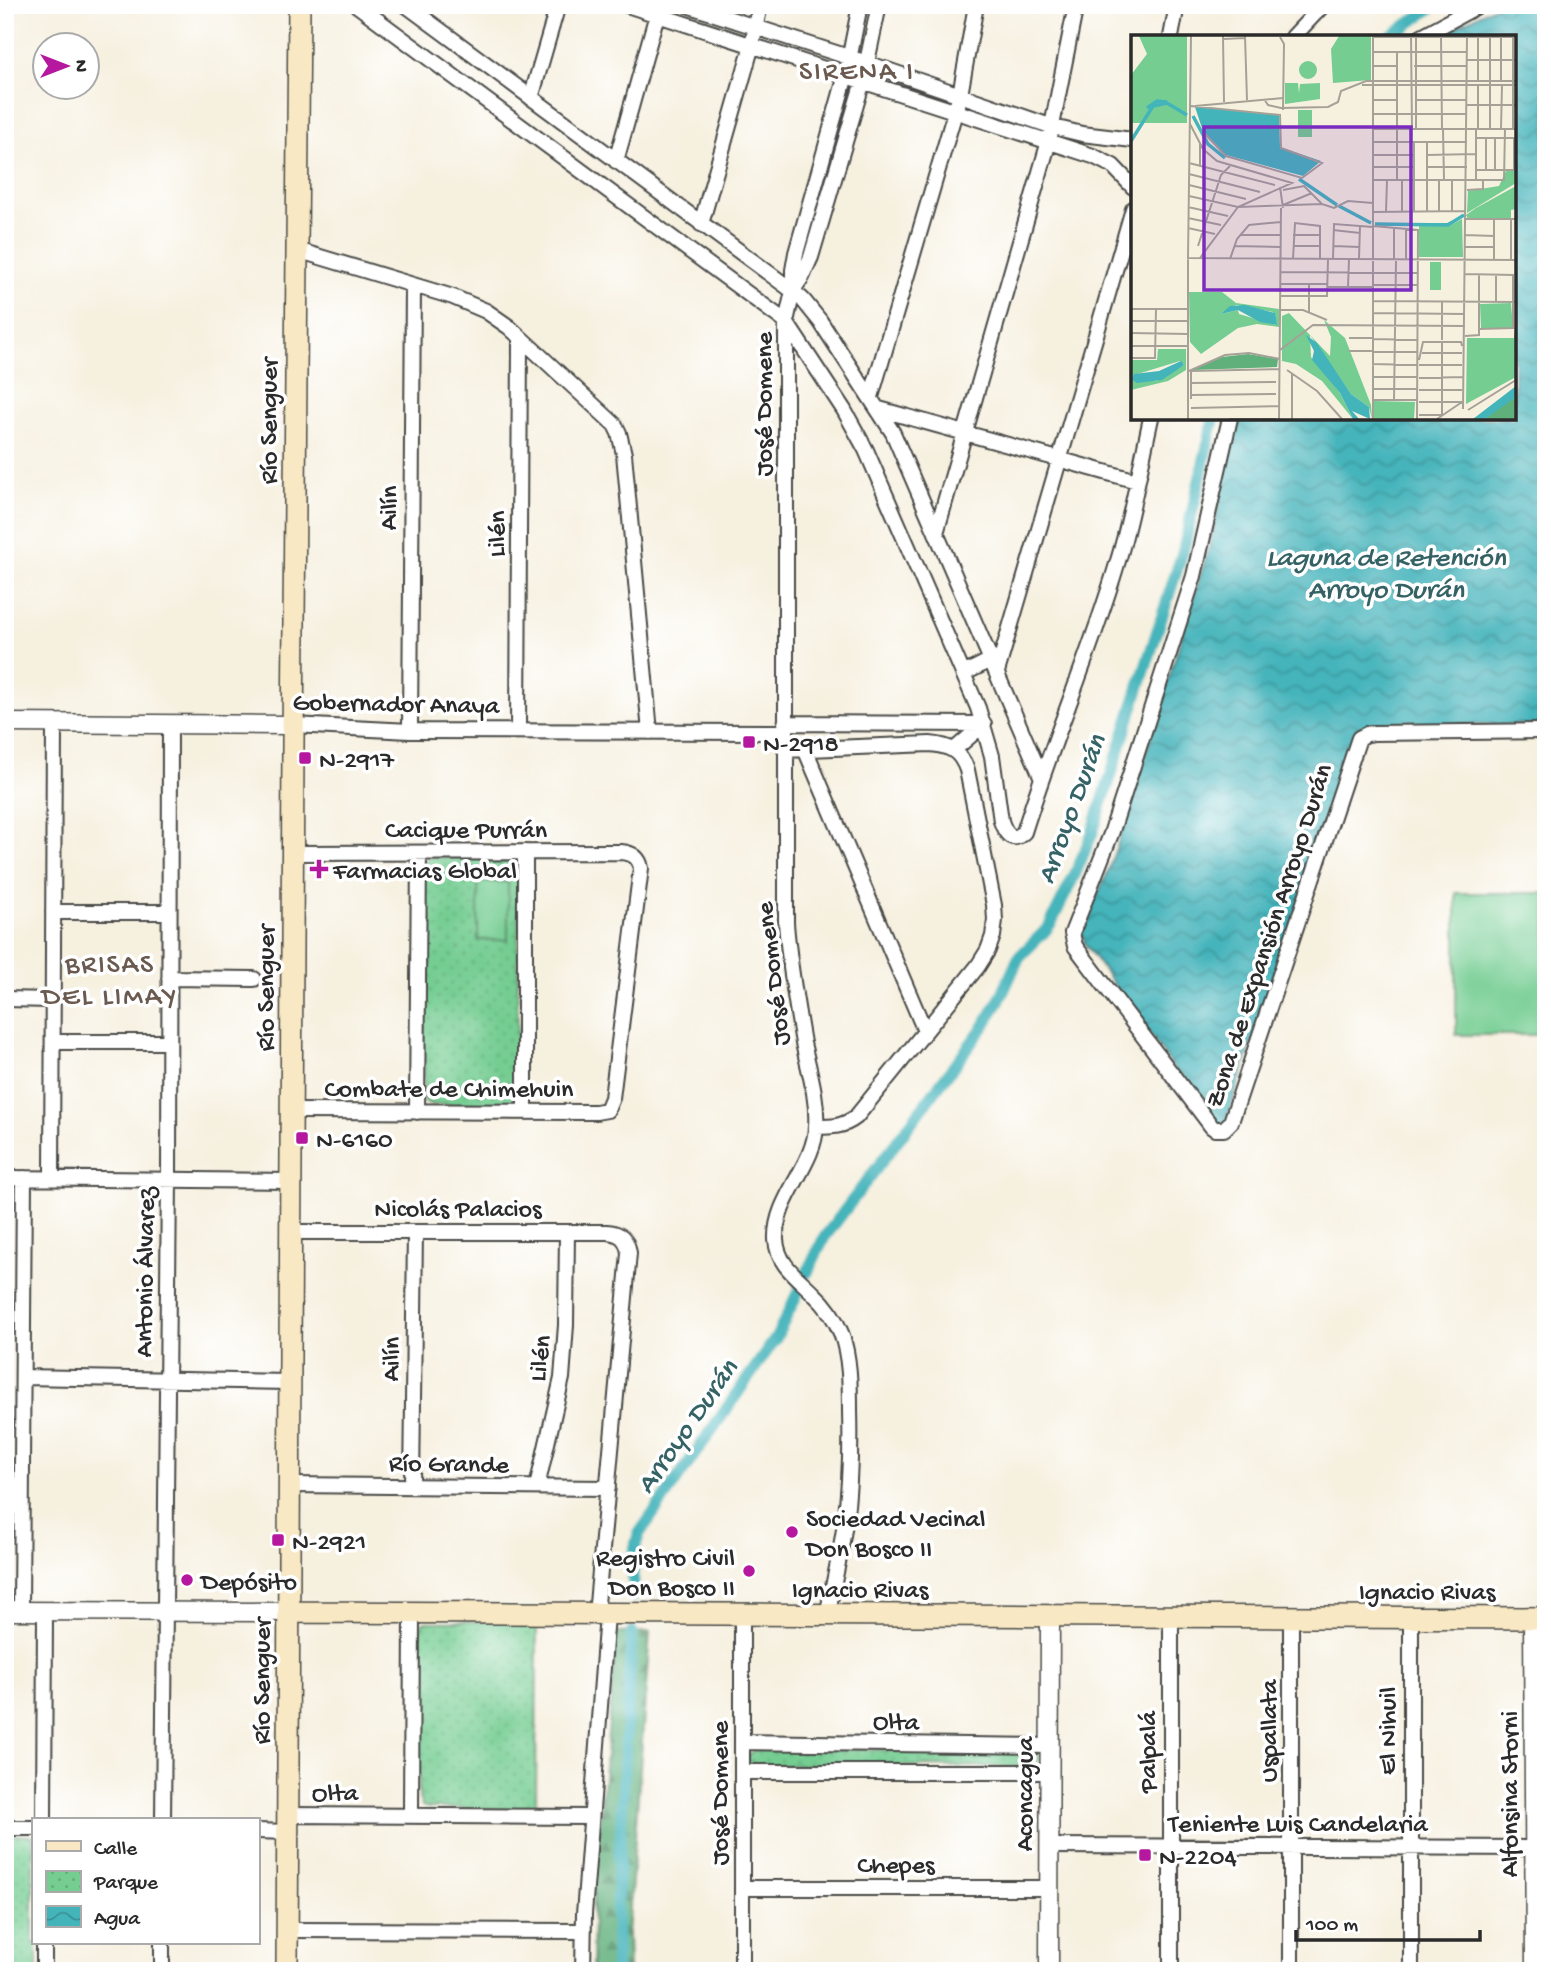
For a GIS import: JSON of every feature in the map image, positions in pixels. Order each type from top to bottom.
[{"type":"main road","name":"Río Senguer","points":[[287,1971],[299,5]]},
{"type":"main road","name":"Ignacio Rivas","points":[[289,1612],[1540,1618]]},
{"type":"street","points":[[357,5],[786,322],[845,410],[866,450],[963,674],[984,724],[992,756],[1001,821],[1007,836],[1016,838],[1024,832],[1041,776],[1110,587],[1124,541],[1151,420]]},
{"type":"street","points":[[407,5],[793,291],[820,321],[875,403],[900,448],[1041,776]]},
{"type":"street","points":[[531,98],[558,5]]},
{"type":"street","points":[[627,5],[658,10],[752,45],[956,111],[1051,134],[1131,139]]},
{"type":"street","points":[[687,5],[960,95],[1104,160],[1131,185]]},
{"type":"street","points":[[701,224],[752,45],[760,5]]},
{"type":"street","name":"José Domene","points":[[827,1616],[849,1493],[849,1373],[841,1333],[834,1318],[819,1298],[786,1267],[779,1255],[776,1241],[780,1211],[814,1142],[817,1127],[814,1096],[793,987],[787,933],[786,322],[793,291],[796,253],[846,75],[860,5]]},
{"type":"street","name":"José Domene","points":[[793,291],[811,257],[863,81],[878,5]]},
{"type":"street","points":[[875,403],[956,111],[976,5]]},
{"type":"street","points":[[936,533],[1051,134],[1076,5]]},
{"type":"street","points":[[1171,35],[1177,5]]},
{"type":"street","points":[[1295,35],[1323,5]]},
{"type":"street","points":[[1424,35],[1479,5]]},
{"type":"street","points":[[616,161],[658,10]]},
{"type":"street","points":[[994,666],[1059,460],[1131,216]]},
{"type":"street","points":[[297,250],[453,297],[486,311],[498,318],[608,417],[619,433],[624,454],[650,732]]},
{"type":"street","name":"Ailín","points":[[410,731],[413,285]]},
{"type":"street","name":"Lilén","points":[[518,731],[520,338]]},
{"type":"street","points":[[875,403],[965,433],[1137,481]]},
{"type":"street","name":"Zona de Expansión Arroyo Durán","points":[[1230,420],[1194,576],[1111,834],[1072,933],[1075,946],[1212,1127],[1224,1129],[1231,1122],[1359,738],[1373,733],[1546,732]]},
{"type":"street","points":[[963,674],[994,666]]},
{"type":"street","name":"Gobernador Anaya","points":[[5,723],[293,725],[410,731],[650,732],[984,724]]},
{"type":"street","points":[[52,1178],[54,724]]},
{"type":"street","name":"Antonio Álvarez","points":[[163,1818],[170,724]]},
{"type":"street","points":[[954,750],[984,724]]},
{"type":"street","points":[[785,750],[930,744],[944,745],[954,750],[963,758],[967,770],[994,905],[993,936],[978,966],[856,1118],[838,1127],[817,1127]]},
{"type":"street","points":[[805,749],[925,1031]]},
{"type":"street","points":[[525,852],[525,1112]]},
{"type":"street","name":"Cacique Purrán","points":[[292,853],[621,852],[638,859],[641,868],[612,1098],[607,1110]]},
{"type":"street","points":[[417,1112],[419,853]]},
{"type":"street","points":[[53,912],[169,912]]},
{"type":"street","points":[[169,978],[254,979]]},
{"type":"street","points":[[5,999],[53,1000]]},
{"type":"street","points":[[53,1042],[169,1042]]},
{"type":"street","name":"Combate de Chimehuin","points":[[291,1111],[607,1110]]},
{"type":"street","points":[[5,1178],[291,1181]]},
{"type":"street","points":[[13,1611],[23,1377],[24,1178]]},
{"type":"street","name":"Nicolás Palacios","points":[[290,1232],[567,1232],[614,1233],[625,1239],[629,1253],[608,1488]]},
{"type":"street","name":"Ailín","points":[[412,1486],[415,1232]]},
{"type":"street","name":"Lilén","points":[[537,1487],[562,1378],[567,1232]]},
{"type":"street","points":[[23,1377],[290,1382]]},
{"type":"street","name":"Río Grande","points":[[289,1485],[608,1488]]},
{"type":"street","points":[[583,1971],[608,1488]]},
{"type":"street","name":"Ignacio Rivas","points":[[13,1611],[289,1612]]},
{"type":"street","points":[[44,1818],[46,1612]]},
{"type":"street","points":[[411,1816],[412,1613]]},
{"type":"street","name":"José Domene","points":[[742,1615],[742,1971]]},
{"type":"street","name":"Aconcagua","points":[[1049,1971],[1050,1616]]},
{"type":"street","name":"Palpalá","points":[[1171,1617],[1171,1971]]},
{"type":"street","name":"Uspallata","points":[[1291,1617],[1291,1971]]},
{"type":"street","name":"El Nihuil","points":[[1411,1618],[1411,1971]]},
{"type":"street","name":"Alfonsina Storni","points":[[1535,1971],[1540,1848],[1540,1618]]},
{"type":"street","name":"Olta","points":[[742,1742],[1049,1746]]},
{"type":"street","name":"Olta","points":[[742,1772],[1049,1772]]},
{"type":"street","name":"Olta","points":[[288,1824],[411,1816],[591,1817]]},
{"type":"street","points":[[259,1831],[288,1824]]},
{"type":"street","points":[[5,1828],[32,1828]]},
{"type":"street","name":"Teniente Luis Candelaria","points":[[1049,1846],[1540,1848]]},
{"type":"street","name":"Chepes","points":[[742,1888],[1049,1888]]},
{"type":"street","points":[[287,1930],[583,1931]]},
{"type":"street","points":[[44,1944],[44,1971]]},
{"type":"street","points":[[162,1944],[162,1971]]},
{"type":"green space","points":[[431,857],[511,858],[515,860],[519,870],[517,1094],[515,1103],[511,1105],[432,1105],[424,1102],[424,865]]},
{"type":"green space","points":[[478,882],[508,882],[508,940],[478,940]]},
{"type":"green space","points":[[1456,893],[1546,893],[1546,1035],[1456,1035]]},
{"type":"green space","points":[[537,1621],[536,1809],[422,1806],[419,1798],[420,1630],[423,1622]]},
{"type":"green space","points":[[650,1632],[628,1935],[629,1971],[592,1971],[593,1898],[617,1633]]},
{"type":"green space","points":[[755,1749],[1037,1751],[1040,1759],[1035,1767],[751,1765],[748,1755]]},
{"type":"green space","points":[[5,1834],[32,1836],[32,1944],[37,1944],[37,1971],[5,1971]]},
{"type":"water","name":"Laguna de Retención Arroyo Durán","points":[[1497,5],[1546,5],[1546,725],[1368,725],[1358,728],[1226,1121],[1222,1125],[1211,1120],[1085,944],[1082,928],[1106,876],[1121,834],[1210,544],[1238,420],[1516,420],[1516,35],[1441,35]]},
{"type":"waterway","name":"Arroyo Durán","points":[[1393,35],[1435,5]]},
{"type":"waterway","name":"Arroyo Durán","points":[[807,1273],[824,1238],[984,1026],[1019,957],[1051,923],[1076,872],[1092,834],[1183,551],[1214,420]]},
{"type":"waterway","name":"Arroyo Durán","points":[[634,1596],[634,1557],[639,1534],[776,1338],[800,1288]]},
{"type":"waterway","name":"Arroyo Durán","points":[[616,1971],[617,1895],[632,1632]]},
{"type":"place","name":"N-2918","points":[[749,742]]},
{"type":"place","name":"N-2917","points":[[305,758]]},
{"type":"place","name":"Farmacias Global","points":[[319,869]]},
{"type":"place","name":"N-6160","points":[[302,1138]]},
{"type":"place","name":"Sociedad Vecinal Don Bosco II","points":[[792,1532]]},
{"type":"place","name":"N-2921","points":[[278,1540]]},
{"type":"place","name":"Registro Civil Don Bosco II","points":[[749,1571]]},
{"type":"place","name":"Depósito","points":[[187,1580]]},
{"type":"place","name":"N-2204","points":[[1145,1855]]},
{"type":"district","name":"SIRENA I","points":[[857,69]]},
{"type":"district","name":"BRISAS DEL LIMAY","points":[[110,978]]}]
